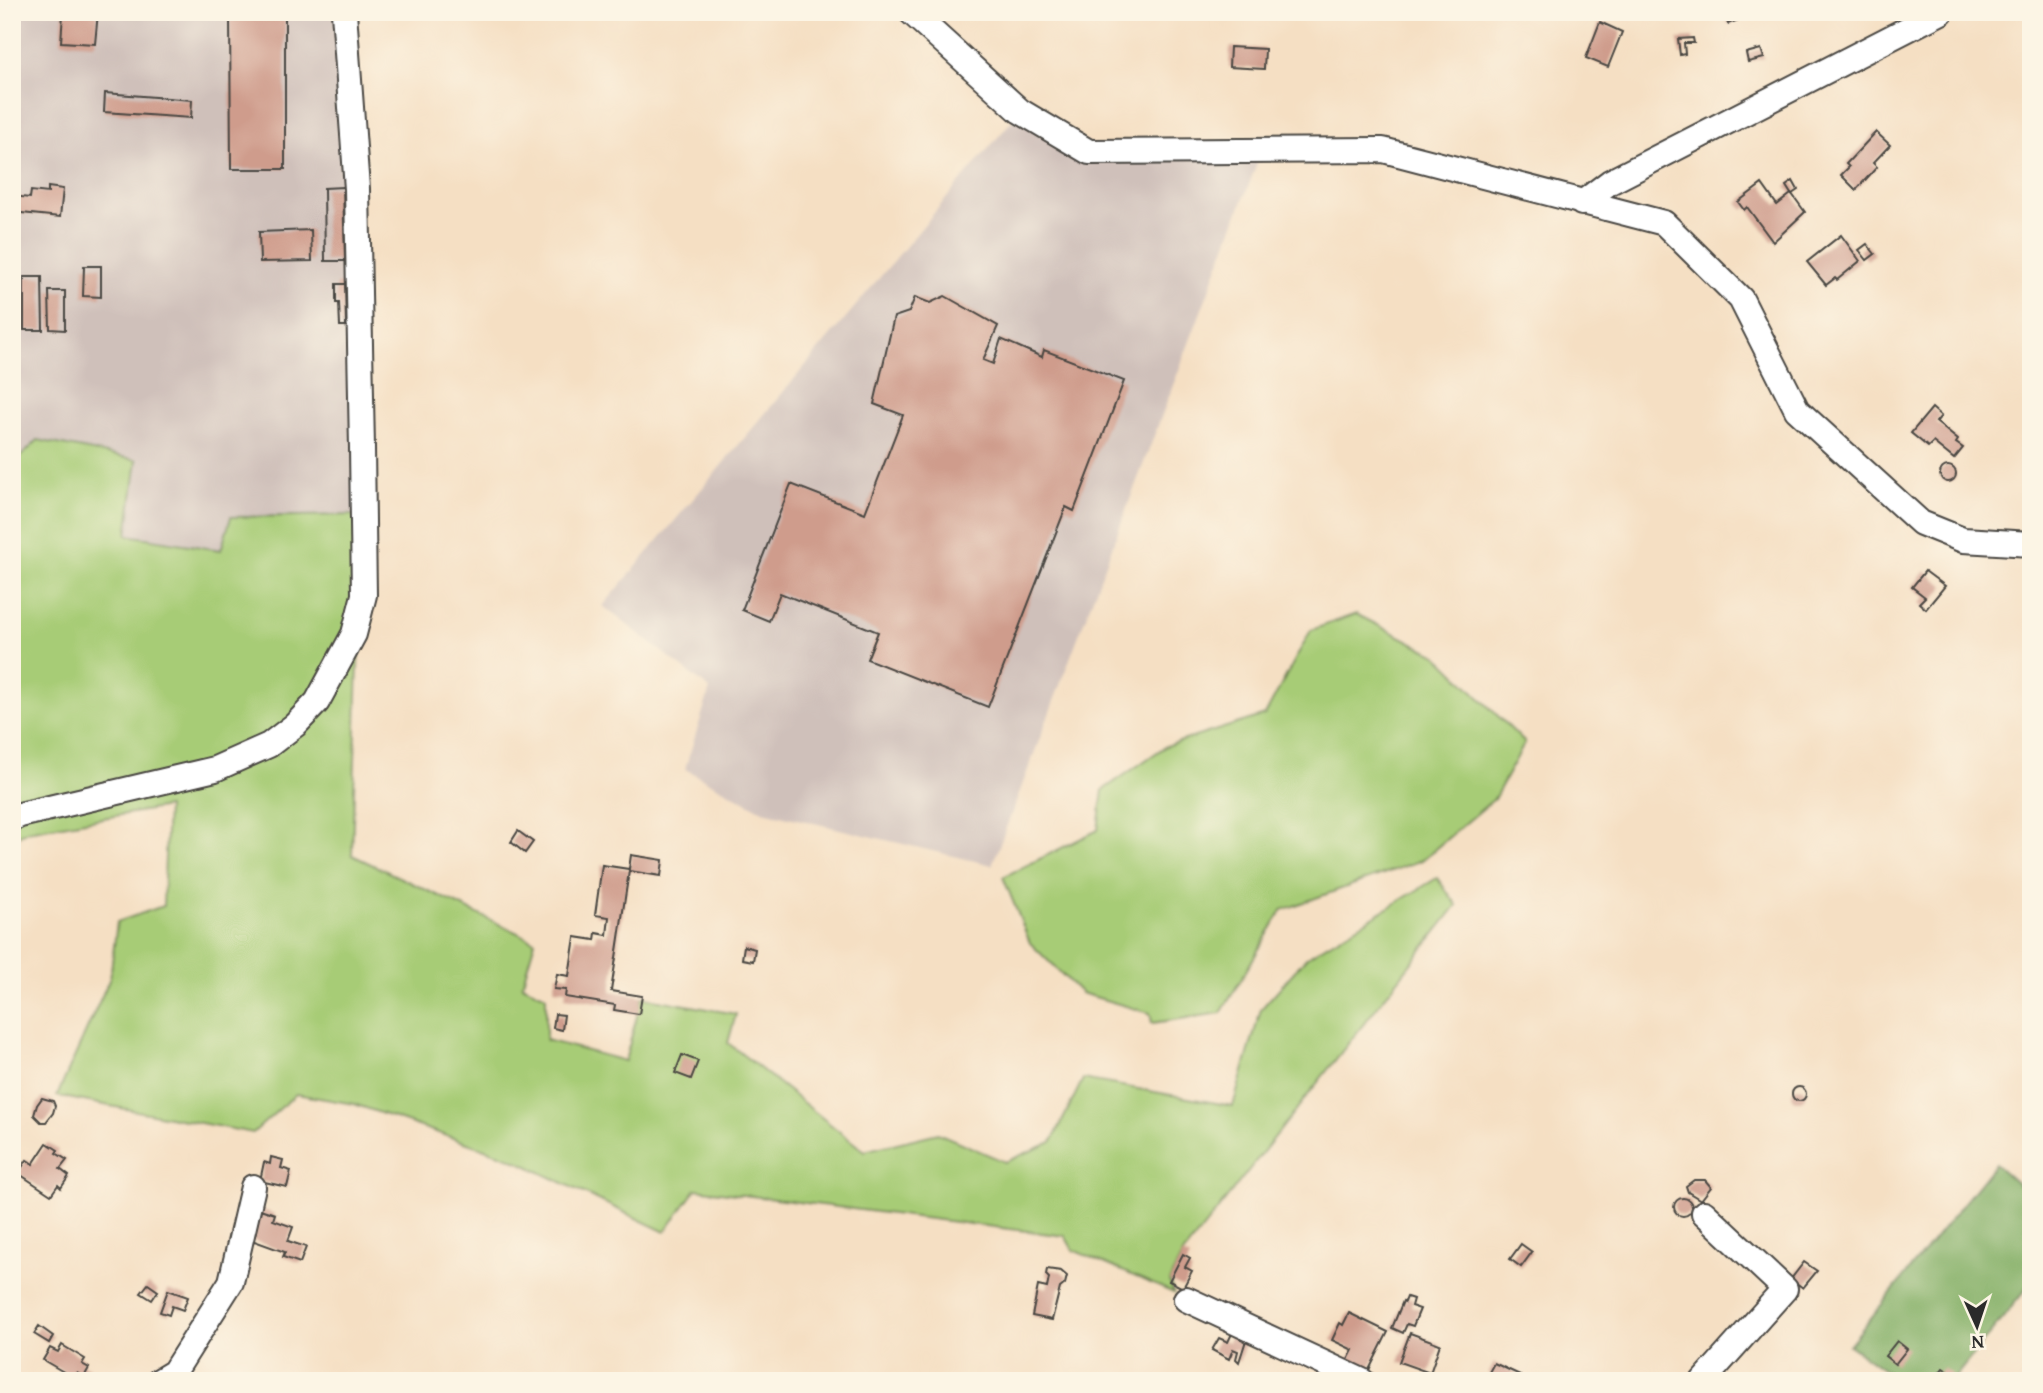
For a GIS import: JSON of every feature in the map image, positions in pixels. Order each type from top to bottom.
[{"type":"street","points":[[12,820],[215,769],[269,745],[295,725],[317,702],[354,634],[364,595],[362,435],[357,189],[344,12]]},
{"type":"street","points":[[911,12],[1020,111],[1089,152],[1383,150],[1664,223],[1741,299],[1797,410],[1921,523],[1963,540],[2031,544]]},
{"type":"street","points":[[1582,203],[1610,182],[1941,12]]},
{"type":"street","points":[[159,1381],[174,1373],[231,1282],[253,1187]]},
{"type":"street","points":[[1703,1381],[1785,1289],[1704,1213]]},
{"type":"street","points":[[1186,1299],[1363,1381]]},
{"type":"shaded area","points":[[12,12],[344,12],[364,595],[12,819]]},
{"type":"shaded area","points":[[1020,111],[1089,152],[1262,150],[992,865],[763,811],[685,769],[710,689],[603,606]]},
{"type":"green space","points":[[38,440],[137,460],[127,535],[221,550],[231,517],[354,515],[363,505],[352,855],[535,941],[522,985],[546,996],[546,1040],[625,1061],[642,997],[736,1014],[728,1043],[864,1151],[938,1133],[1005,1162],[1052,1142],[1083,1079],[1233,1106],[1261,1009],[1307,957],[1437,878],[1457,905],[1183,1254],[1169,1281],[1174,1293],[1073,1250],[1065,1236],[696,1189],[665,1232],[511,1158],[354,1104],[296,1094],[253,1133],[57,1096],[110,978],[117,922],[163,906],[167,807],[27,831],[12,839],[12,487],[16,461]]},
{"type":"green space","points":[[1356,614],[1437,655],[1525,743],[1494,799],[1422,860],[1282,910],[1221,1013],[1152,1023],[1150,1013],[1081,993],[1030,943],[1003,877],[1098,830],[1103,790],[1166,746],[1265,715],[1311,630]]},
{"type":"green space","points":[[1995,1164],[2031,1196],[2031,1283],[1952,1381],[1899,1381],[1849,1345]]},
{"type":"building","points":[[66,12],[98,12],[95,44],[61,42],[63,14],[66,15]]},
{"type":"building","points":[[230,12],[285,12],[285,169],[231,169]]},
{"type":"building","points":[[1723,12],[1748,12],[1749,16],[1728,24]]},
{"type":"building","points":[[1600,22],[1622,32],[1608,67],[1586,58]]},
{"type":"building","points":[[1693,38],[1694,43],[1684,43],[1685,54],[1680,55],[1678,39]]},
{"type":"building","points":[[1230,47],[1265,49],[1264,69],[1229,67]]},
{"type":"building","points":[[1761,49],[1764,58],[1748,62],[1746,53]]},
{"type":"building","points":[[105,93],[192,100],[191,118],[104,112]]},
{"type":"building","points":[[1876,132],[1890,145],[1873,163],[1877,167],[1856,190],[1841,175],[1849,167],[1846,164]]},
{"type":"building","points":[[1793,181],[1798,190],[1792,194],[1805,212],[1773,242],[1747,207],[1744,210],[1738,202],[1762,184],[1777,205],[1791,194],[1786,186]]},
{"type":"building","points":[[48,187],[63,189],[60,217],[12,212],[12,196],[30,198],[31,191],[48,193]]},
{"type":"building","points":[[343,187],[345,261],[325,261],[324,188]]},
{"type":"building","points":[[311,230],[312,261],[260,262],[259,232]]},
{"type":"building","points":[[1841,235],[1860,261],[1837,280],[1835,278],[1826,285],[1807,262]]},
{"type":"building","points":[[1867,244],[1875,254],[1867,260],[1859,250]]},
{"type":"building","points":[[84,266],[101,266],[101,297],[83,296]]},
{"type":"building","points":[[24,277],[42,277],[43,330],[24,330]]},
{"type":"building","points":[[336,284],[345,284],[346,326],[340,326]]},
{"type":"building","points":[[49,291],[65,291],[65,330],[50,329]]},
{"type":"building","points":[[945,296],[998,326],[983,360],[993,364],[1001,339],[1042,357],[1044,350],[1124,381],[1074,511],[1066,507],[988,707],[867,659],[878,632],[780,593],[769,621],[742,610],[791,484],[865,513],[903,415],[874,404],[894,317],[909,312],[915,297],[930,303]]},
{"type":"building","points":[[1932,408],[1941,416],[1936,422],[1958,440],[1956,443],[1963,448],[1954,459],[1933,442],[1928,447],[1911,433]]},
{"type":"building","points":[[1948,466],[1954,468],[1954,480],[1948,482],[1942,480],[1940,474],[1942,468]]},
{"type":"building","points":[[1925,571],[1945,586],[1926,609],[1919,603],[1925,597],[1912,587]]},
{"type":"building","points":[[518,831],[533,842],[525,853],[511,842]]},
{"type":"building","points":[[631,855],[663,860],[661,876],[629,871],[611,991],[642,996],[639,1014],[614,1010],[615,1005],[565,997],[566,990],[554,989],[557,974],[569,976],[575,937],[595,940],[596,933],[607,935],[609,917],[595,915],[602,865],[629,869]]},
{"type":"building","points":[[744,946],[755,949],[753,961],[742,959]]},
{"type":"building","points":[[555,1014],[564,1015],[562,1030],[553,1028]]},
{"type":"building","points":[[682,1055],[698,1061],[691,1079],[675,1073]]},
{"type":"building","points":[[1799,1087],[1804,1089],[1804,1099],[1799,1101],[1794,1099],[1792,1094],[1794,1089]]},
{"type":"building","points":[[42,1098],[53,1101],[55,1106],[46,1122],[41,1122],[34,1115]]},
{"type":"building","points":[[47,1143],[67,1160],[60,1169],[69,1176],[61,1188],[58,1185],[51,1195],[18,1173],[27,1160],[33,1164]]},
{"type":"building","points":[[271,1157],[283,1160],[281,1168],[291,1171],[287,1187],[260,1181],[264,1162],[270,1164]]},
{"type":"building","points":[[1694,1180],[1705,1180],[1711,1187],[1701,1200],[1688,1192],[1686,1186]]},
{"type":"building","points":[[1679,1198],[1687,1198],[1692,1207],[1690,1214],[1679,1216],[1674,1211],[1674,1203]]},
{"type":"building","points":[[257,1208],[275,1214],[273,1220],[293,1227],[288,1241],[306,1247],[300,1263],[283,1257],[285,1252],[246,1238]]},
{"type":"building","points":[[1521,1244],[1532,1252],[1521,1267],[1510,1259]]},
{"type":"building","points":[[1183,1254],[1190,1258],[1185,1267],[1192,1271],[1183,1288],[1169,1281]]},
{"type":"building","points":[[1804,1262],[1817,1271],[1803,1288],[1791,1279]]},
{"type":"building","points":[[1047,1269],[1061,1271],[1067,1276],[1065,1284],[1060,1288],[1052,1320],[1032,1316],[1038,1286],[1047,1288]]},
{"type":"building","points":[[148,1284],[158,1291],[152,1300],[141,1293]]},
{"type":"building","points":[[168,1290],[188,1297],[183,1310],[172,1306],[169,1315],[160,1312]]},
{"type":"building","points":[[1407,1297],[1413,1299],[1411,1306],[1420,1309],[1413,1326],[1407,1324],[1403,1333],[1392,1328]]},
{"type":"building","points":[[1349,1313],[1388,1332],[1366,1376],[1345,1366],[1353,1350],[1332,1340],[1340,1323],[1343,1325]]},
{"type":"building","points":[[1236,1325],[1249,1331],[1239,1362],[1236,1359],[1238,1351],[1233,1349],[1229,1359],[1212,1350],[1219,1338],[1228,1342]]},
{"type":"building","points":[[39,1326],[53,1336],[49,1343],[34,1334]]},
{"type":"building","points":[[1410,1333],[1440,1344],[1430,1373],[1399,1362]]},
{"type":"building","points":[[1897,1341],[1907,1349],[1895,1364],[1885,1356]]},
{"type":"building","points":[[62,1345],[85,1359],[82,1364],[89,1368],[84,1377],[77,1373],[74,1378],[43,1360],[50,1348],[58,1352]]},
{"type":"building","points":[[1494,1363],[1520,1375],[1517,1381],[1490,1381],[1492,1375],[1488,1374]]},
{"type":"building","points":[[1943,1368],[1952,1374],[1947,1381],[1933,1381]]}]
